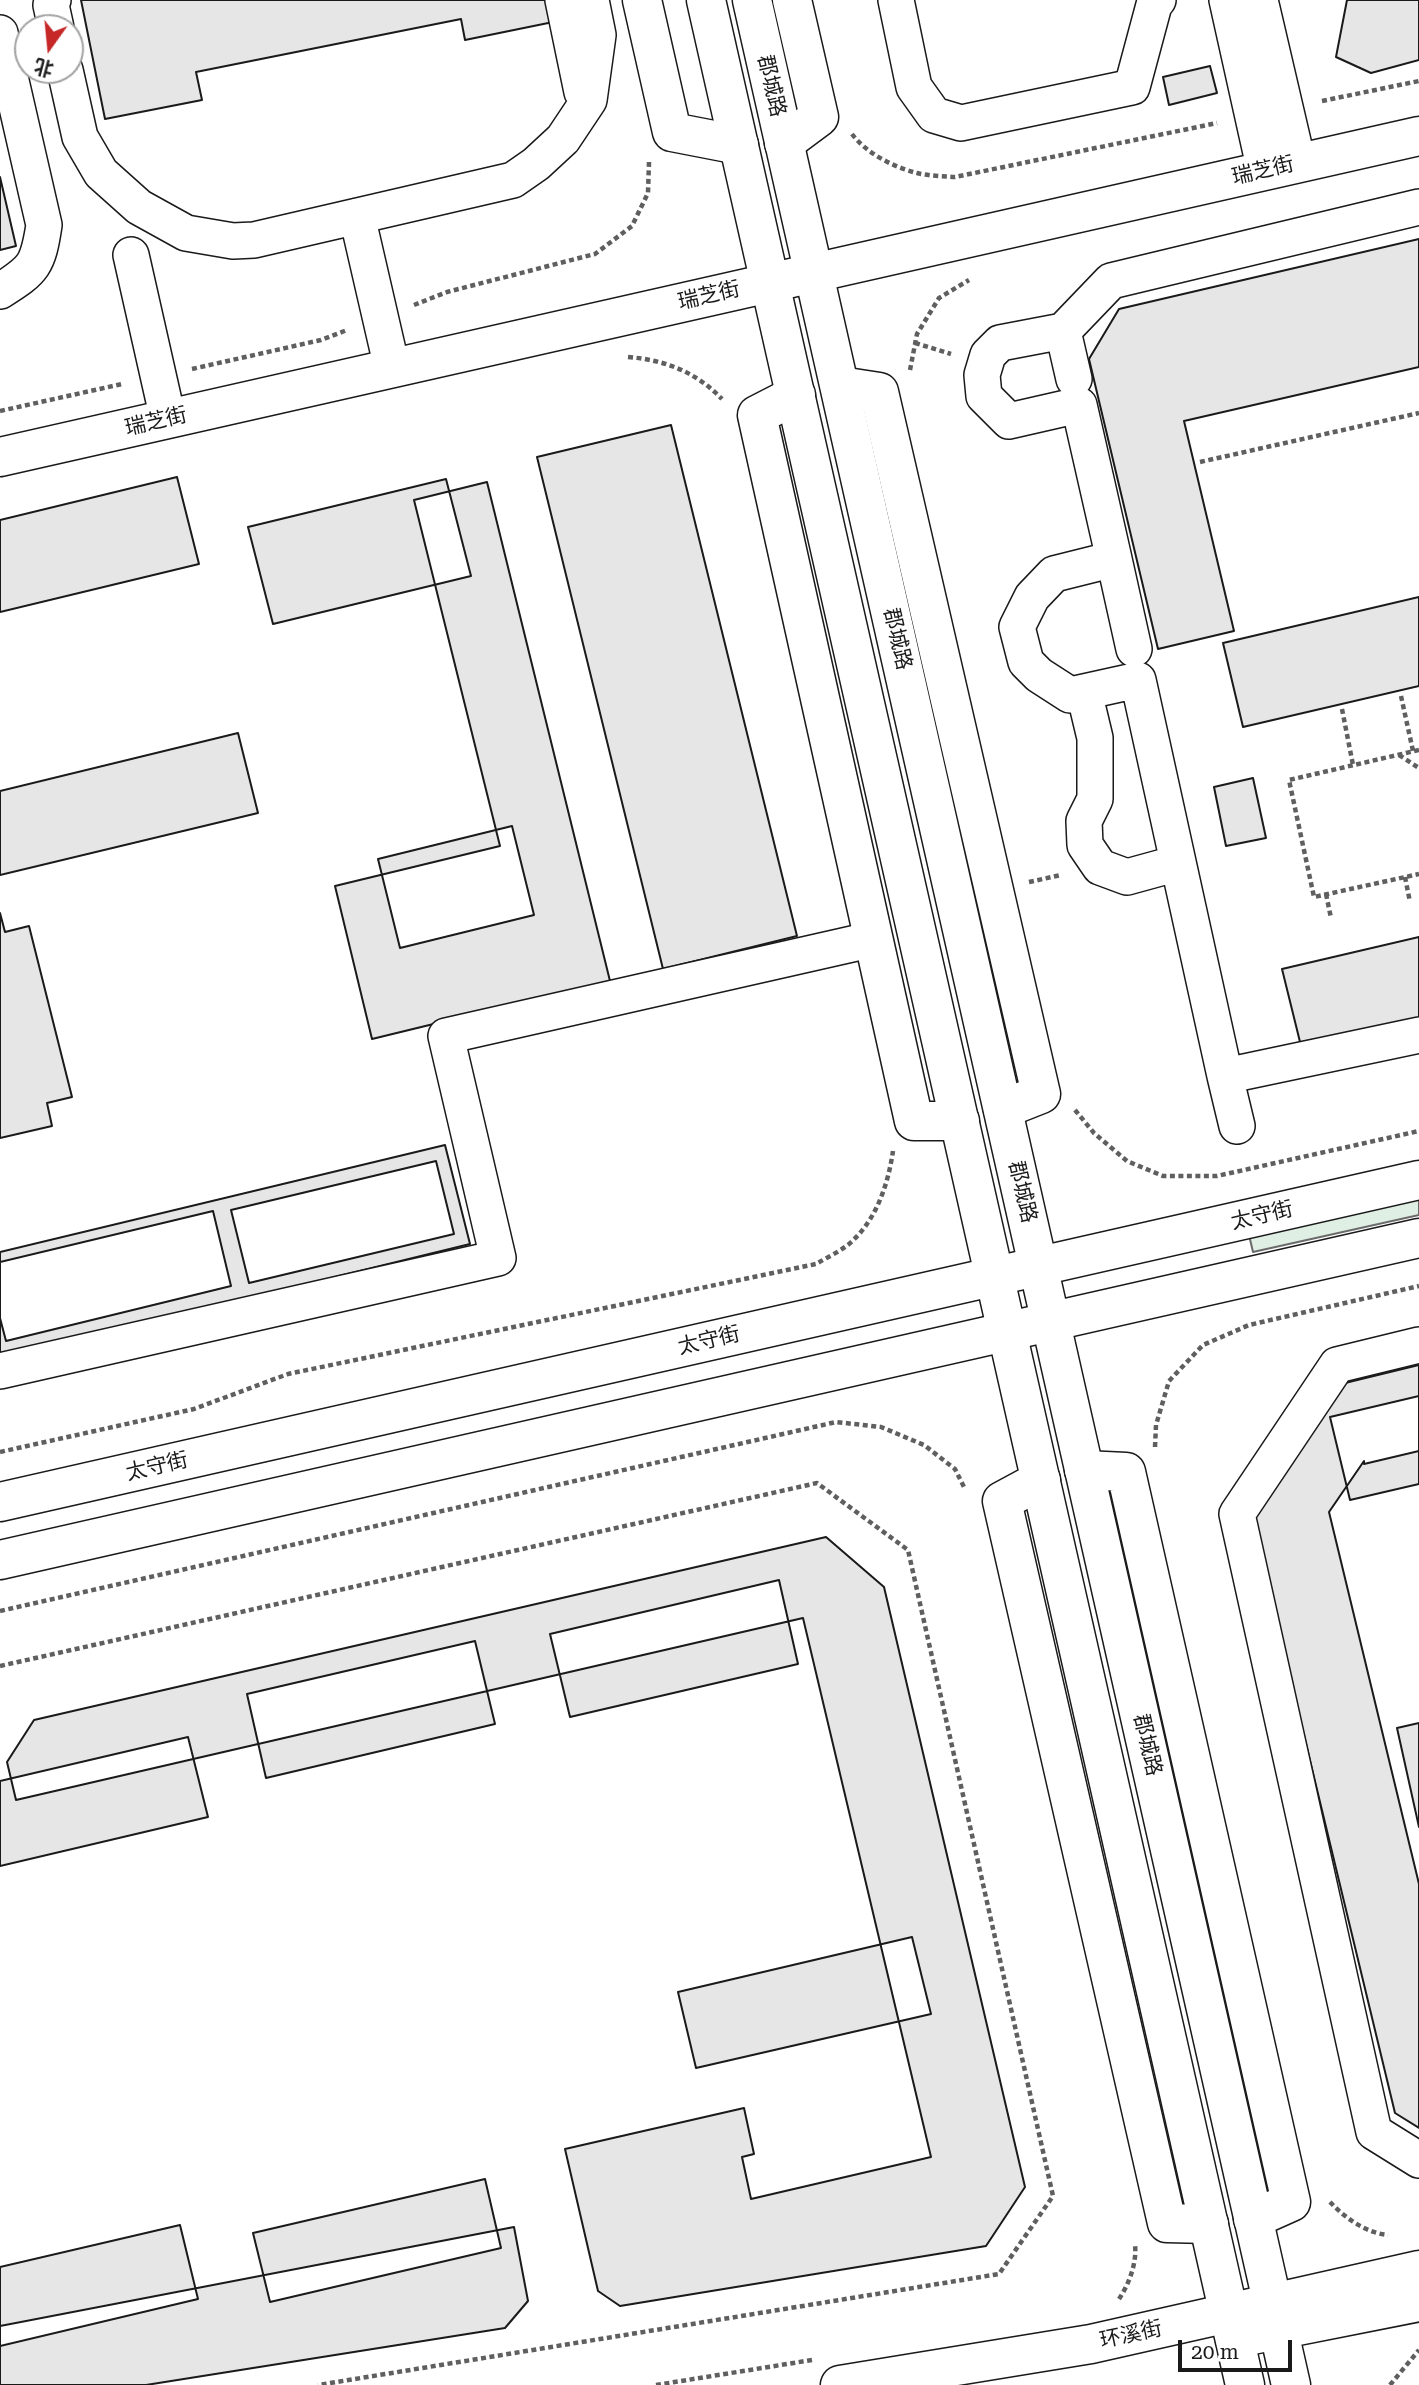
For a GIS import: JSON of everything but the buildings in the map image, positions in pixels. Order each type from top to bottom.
[{"type":"street","points":[[563,0],[585,106]]},
{"type":"street","points":[[68,84],[80,137],[101,173],[139,206],[186,233],[233,241],[254,240],[513,180],[536,164],[563,139],[589,100],[596,65],[598,35],[591,0]]},
{"type":"street","points":[[642,0],[672,132],[739,145]]},
{"type":"street","name":"郡城路","points":[[706,0],[1245,2385]]},
{"type":"street","name":"郡城路","points":[[752,0],[1291,2385]]},
{"type":"street","points":[[784,143],[819,117],[792,0]]},
{"type":"street","points":[[896,0],[914,87],[934,115],[961,123],[1132,87],[1154,5],[1158,0]]},
{"type":"street","points":[[1227,0],[1280,157]]},
{"type":"street","points":[[1260,0],[1280,157]]},
{"type":"street","points":[[0,33],[44,225],[40,254],[26,275],[0,291]]},
{"type":"street","name":"瑞芝街","points":[[1280,157],[1419,114]]},
{"type":"street","name":"瑞芝街","points":[[0,435],[386,344],[768,272],[1280,157],[1419,136]]},
{"type":"street","points":[[1134,649],[1079,405],[1009,421],[984,396],[982,375],[988,355],[1000,343],[1063,331],[1111,281],[1419,207]]},
{"type":"street","points":[[357,216],[386,344]]},
{"type":"street","points":[[131,255],[163,398]]},
{"type":"street","points":[[1063,331],[1074,379]]},
{"type":"street","points":[[796,395],[757,415],[914,1121],[960,1121]]},
{"type":"street","name":"瑞芝街","points":[[0,457],[163,398]]},
{"type":"street","points":[[1114,559],[1054,574],[1031,597],[1017,627],[1026,662],[1039,675],[1070,695],[1138,680],[1237,1126]]},
{"type":"street","points":[[1084,692],[1095,738],[1095,799],[1084,821],[1085,845],[1100,867],[1126,877],[1178,863]]},
{"type":"street","points":[[0,1371],[498,1258],[446,1035],[874,939]]},
{"type":"street","points":[[1225,1076],[1419,1035]]},
{"type":"street","name":"太守街","points":[[0,1502],[1419,1180]]},
{"type":"street","points":[[0,1560],[1419,1238]]},
{"type":"street","points":[[1419,1345],[1337,1365],[1237,1514],[1374,2132],[1419,2160]]},
{"type":"street","name":"环溪街","points":[[1275,2316],[1419,2270]]},
{"type":"street","name":"环溪街","points":[[830,2372],[1091,2344],[1231,2325],[1275,2316],[1419,2302]]},
{"type":"street","name":"环溪街","points":[[973,2385],[1102,2364],[1231,2325]]},
{"type":"path","points":[[0,411],[163,398],[321,340],[386,344],[447,292],[595,254],[632,226],[648,193],[650,154]]},
{"type":"path","points":[[1200,462],[1419,413]]},
{"type":"path","points":[[1401,696],[1416,750],[1289,780],[1314,897],[1419,874]]},
{"type":"path","points":[[1342,709],[1353,765]]},
{"type":"path","points":[[1398,755],[1419,768]]},
{"type":"path","points":[[1405,877],[1410,902]]},
{"type":"path","points":[[1326,894],[1331,918]]},
{"type":"path","points":[[0,1611],[836,1422],[881,1427],[924,1444],[955,1469],[967,1493]]},
{"type":"path","points":[[0,1666],[817,1482],[908,1550],[1053,2196],[999,2274],[318,2385]]},
{"type":"path","points":[[1115,2304],[1128,2285],[1136,2249],[1133,2235]]},
{"type":"path","points":[[1390,2385],[1419,2350]]},
{"type":"path","points":[[656,2385],[830,2372]]},
{"type":"green space","points":[[1419,1197],[1419,1215],[1253,1252],[1249,1235]]}]
